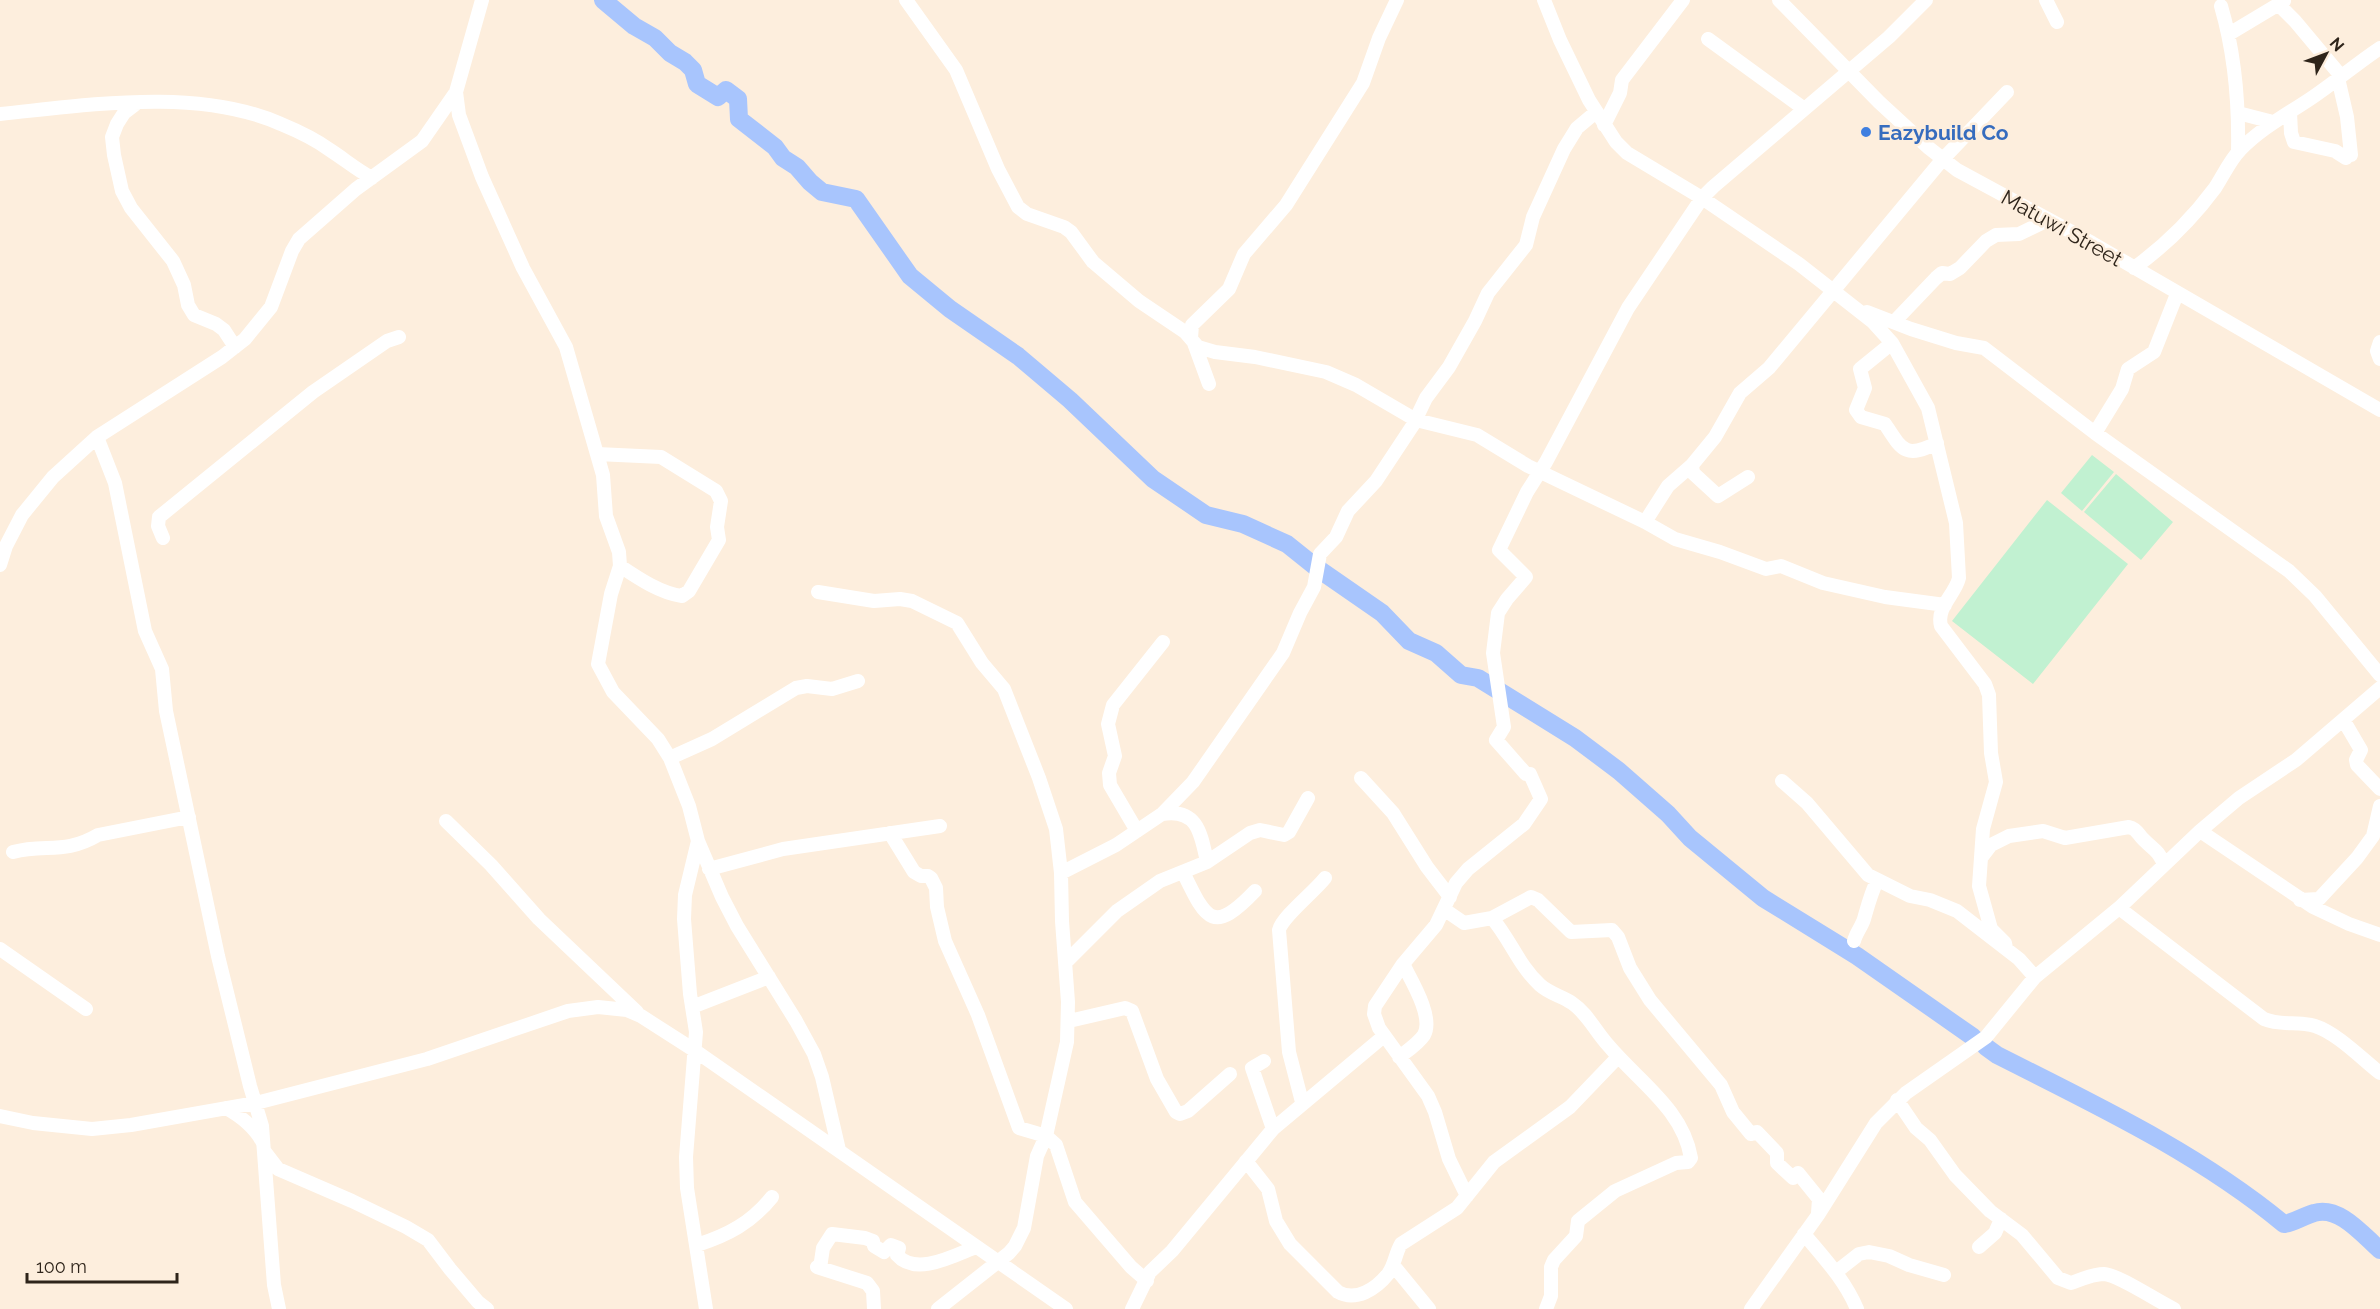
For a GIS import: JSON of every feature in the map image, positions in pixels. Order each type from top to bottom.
[{"type":"street","points":[[0,566],[9,538],[22,515],[53,477],[97,437],[235,347],[254,331],[271,307],[292,251],[299,239],[316,222],[422,141],[456,92],[482,0]]},
{"type":"street","points":[[906,0],[956,70],[998,169],[1018,207],[1027,214],[1064,227],[1071,232],[1093,262],[1139,301],[1192,339],[1198,347],[1209,351],[1255,357],[1326,372],[1356,385],[1416,420],[1477,435],[1539,471],[1645,522],[1670,537],[1766,569],[1780,566],[1823,583],[1885,597],[1945,605]]},
{"type":"street","points":[[1209,384],[1192,339],[1192,325],[1229,289],[1244,254],[1286,205],[1363,83],[1396,0]]},
{"type":"street","points":[[1544,0],[1581,86],[1604,125],[1627,153],[1702,198],[1854,306],[1892,343],[1924,399],[1956,523],[1959,578],[1957,586],[1939,616],[1941,626],[1985,684],[1989,694],[1991,753],[1996,782],[1985,820],[1979,886],[1983,908],[1991,929],[2005,943],[2006,948]]},
{"type":"street","points":[[1604,125],[1620,93],[1622,80],[1683,0]]},
{"type":"street","name":"Matuwi Street","points":[[1779,0],[1942,160],[2380,410]]},
{"type":"street","points":[[1467,1196],[1449,1159],[1436,1112],[1428,1096],[1384,1036],[1376,1021],[1376,1006],[1403,964],[1430,934],[1448,903],[1456,883],[1468,869],[1524,824],[1541,799],[1530,774],[1526,774],[1496,740],[1504,727],[1493,653],[1498,613],[1526,577],[1499,550],[1522,501],[1628,308],[1702,198],[1803,108],[1889,37],[1926,0]]},
{"type":"street","points":[[2046,0],[2057,22]]},
{"type":"street","points":[[2229,34],[2282,3],[2340,77],[2347,117],[2349,157],[2335,151],[2294,142],[2290,112]]},
{"type":"street","points":[[2221,6],[2229,34],[2238,113],[2238,152]]},
{"type":"street","points":[[1708,39],[1803,108]]},
{"type":"street","points":[[2134,268],[2156,252],[2186,224],[2238,152],[2273,122],[2380,48]]},
{"type":"street","points":[[456,92],[459,115],[466,137],[490,195],[523,268],[566,347],[603,475],[606,516],[619,552],[620,566],[611,594],[598,664],[613,692],[658,739],[670,758],[689,806],[698,841],[709,869],[737,926],[814,1054],[822,1077],[839,1150]]},
{"type":"street","points":[[1645,522],[1668,486],[1692,465],[1715,437],[1740,393],[1769,368],[1942,160],[2007,92]]},
{"type":"street","points":[[0,114],[137,103],[196,102],[221,105],[280,124],[318,142],[372,178]]},
{"type":"street","points":[[137,103],[124,113],[112,137],[122,191],[131,208],[173,261],[184,285],[188,305],[195,315],[224,330],[235,347]]},
{"type":"street","points":[[1061,873],[1116,845],[1162,814],[1193,782],[1283,653],[1300,613],[1314,588],[1320,554],[1336,537],[1348,511],[1376,481],[1416,420],[1426,398],[1449,367],[1488,293],[1526,245],[1533,217],[1549,179],[1571,137],[1577,128],[1596,112]]},
{"type":"street","points":[[2238,113],[2273,122]]},
{"type":"street","points":[[1894,322],[1936,278],[1942,273],[1950,274],[1960,268],[1986,241],[1996,235],[2019,234],[2028,231],[2048,220]]},
{"type":"street","points":[[2095,433],[2122,389],[2128,369],[2154,352],[2177,294]]},
{"type":"street","points":[[1854,306],[1956,343],[1984,348],[2095,433],[2289,571],[2315,596],[2380,675]]},
{"type":"street","points":[[163,538],[158,526],[159,517],[313,392],[387,341],[399,337]]},
{"type":"street","points":[[2380,342],[2377,351],[2380,359]]},
{"type":"street","points":[[1892,343],[1860,369],[1865,388],[1856,410],[1862,417],[1886,424],[1897,444],[1907,451],[1920,451],[1937,443]]},
{"type":"street","points":[[97,437],[110,466],[118,493],[145,631],[162,669],[166,711],[218,956],[262,1126],[274,1286],[279,1309]]},
{"type":"street","points":[[597,454],[661,457],[716,491],[721,501],[717,527],[719,540],[689,591],[682,596],[674,595],[620,566]]},
{"type":"street","points":[[1692,465],[1694,473],[1718,496],[1748,477]]},
{"type":"street","points":[[818,592],[874,601],[900,599],[912,601],[957,622],[982,663],[1004,689],[1039,778],[1056,829],[1061,873],[1069,1021],[1067,1042],[1046,1136],[1037,1156],[1024,1228],[1015,1246],[938,1309]]},
{"type":"street","points":[[1137,831],[1110,785],[1109,773],[1115,756],[1108,724],[1113,705],[1163,642]]},
{"type":"street","points":[[670,758],[712,739],[796,688],[807,686],[832,689],[858,681]]},
{"type":"street","points":[[1751,1309],[1818,1215],[1876,1123],[1897,1100],[1986,1037],[2036,977],[2119,908],[2200,831],[2240,798],[2296,760],[2380,688]]},
{"type":"street","points":[[2344,721],[2361,750],[2356,760],[2357,765],[2380,789]]},
{"type":"street","points":[[1361,778],[1393,813],[1448,903],[1464,923],[1492,918],[1531,897],[1538,900],[1571,932],[1612,930],[1621,941],[1630,968],[1650,1000],[1721,1085],[1733,1112],[1751,1134],[1757,1132],[1777,1153],[1778,1163],[1793,1178],[1798,1173],[1820,1199],[1818,1215]]},
{"type":"street","points":[[1782,781],[1807,803],[1869,875],[1910,896],[1930,900],[1957,911],[2006,948],[2036,977]]},
{"type":"street","points":[[1065,963],[1124,906],[1160,881],[1207,862],[1250,833],[1260,830],[1284,835],[1289,832],[1308,798]]},
{"type":"street","points":[[2300,900],[2319,899],[2357,858],[2377,829],[2380,806]]},
{"type":"street","points":[[1162,814],[1181,814],[1196,825],[1201,834],[1207,862]]},
{"type":"street","points":[[13,852],[31,848],[63,849],[86,842],[98,835],[189,817]]},
{"type":"street","points":[[446,821],[491,865],[539,919],[641,1016],[694,1050],[1066,1309]]},
{"type":"street","points":[[709,869],[783,849],[940,826]]},
{"type":"street","points":[[1980,860],[1991,844],[2009,836],[2043,831],[2065,838],[2129,827],[2135,829],[2156,849],[2164,864]]},
{"type":"street","points":[[2200,831],[2300,900],[2333,918],[2380,935]]},
{"type":"street","points":[[890,833],[914,872],[928,876],[933,881],[945,941],[978,1015],[1016,1122],[1020,1128],[1046,1136],[1056,1145],[1075,1202],[1131,1267],[1147,1281]]},
{"type":"street","points":[[698,841],[685,895],[684,919],[696,1032],[686,1157],[687,1188],[698,1245],[706,1309]]},
{"type":"street","points":[[1183,872],[1197,901],[1210,916],[1219,918],[1228,916],[1255,891]]},
{"type":"street","points":[[1302,1102],[1289,1052],[1279,930],[1281,923],[1315,891],[1325,878]]},
{"type":"street","points":[[1854,941],[1864,921],[1867,904],[1876,880]]},
{"type":"street","points":[[2119,908],[2264,1019],[2281,1024],[2307,1024],[2326,1030],[2380,1074]]},
{"type":"street","points":[[1492,918],[1503,930],[1520,962],[1534,979],[1550,993],[1573,1003],[1618,1057],[1648,1086],[1676,1119],[1682,1128],[1691,1158],[1688,1162],[1676,1163],[1615,1191],[1578,1221],[1576,1236],[1554,1260],[1551,1268],[1552,1302],[1546,1309]]},
{"type":"street","points":[[0,949],[87,1009]]},
{"type":"street","points":[[1400,1057],[1423,1036],[1426,1029],[1423,1007],[1403,964]]},
{"type":"street","points":[[692,1007],[769,977]]},
{"type":"street","points":[[0,1116],[43,1125],[92,1129],[131,1125],[256,1103],[428,1059],[568,1011],[612,1007],[641,1016]]},
{"type":"street","points":[[1069,1021],[1125,1008],[1132,1011],[1160,1085],[1180,1114],[1188,1112],[1230,1074]]},
{"type":"street","points":[[1132,1309],[1150,1272],[1172,1251],[1273,1129],[1302,1102],[1384,1036]]},
{"type":"street","points":[[1246,1161],[1268,1188],[1276,1221],[1290,1244],[1338,1292],[1347,1296],[1356,1296],[1365,1292],[1388,1274],[1401,1244],[1445,1218],[1467,1196],[1494,1162],[1570,1107],[1618,1057]]},
{"type":"street","points":[[1264,1061],[1252,1068],[1273,1129]]},
{"type":"street","points":[[1897,1100],[1916,1128],[1930,1140],[1956,1175],[2001,1219],[2022,1235],[2058,1278],[2071,1283],[2090,1276],[2106,1274],[2126,1282],[2156,1305],[2174,1309]]},
{"type":"street","points":[[226,1108],[258,1133],[264,1149],[278,1169],[352,1201],[428,1240],[457,1277],[487,1309]]},
{"type":"street","points":[[698,1245],[738,1228],[758,1214],[772,1197]]},
{"type":"street","points":[[1979,1247],[1995,1233],[2001,1219]]},
{"type":"street","points":[[874,1309],[873,1291],[867,1283],[819,1267],[823,1248],[832,1234],[865,1238],[873,1241],[873,1246],[884,1252],[891,1245],[899,1248],[897,1255],[901,1259],[923,1264],[933,1264],[976,1247]]},
{"type":"street","points":[[1804,1234],[1836,1272],[1850,1293],[1857,1309]]},
{"type":"street","points":[[1836,1272],[1859,1254],[1869,1252],[1889,1256],[1909,1265],[1944,1275]]},
{"type":"street","points":[[1393,1265],[1429,1309]]},
{"type":"green space","points":[[2092,455],[2114,472],[2082,511],[2061,493]]},
{"type":"green space","points":[[2116,474],[2173,522],[2141,560],[2084,512]]},
{"type":"green space","points":[[2047,500],[2128,564],[2033,684],[1952,621]]},
{"type":"waterway","points":[[603,0],[634,26],[655,38],[670,53],[685,62],[693,70],[697,84],[718,97],[726,90],[738,99],[739,119],[775,147],[783,158],[797,167],[822,192],[856,199],[910,276],[950,309],[1018,356],[1070,400],[1153,479],[1206,515],[1243,524],[1287,544],[1382,613],[1409,641],[1436,653],[1461,675],[1478,678],[1575,738],[1619,771],[1668,814],[1690,838],[1763,898],[1857,956],[1973,1037]]},
{"type":"waterway","points":[[1986,1047],[1997,1055],[2109,1112],[2182,1153],[2251,1198],[2284,1224],[2314,1213],[2332,1213],[2350,1223],[2380,1250]]},
{"type":"place","name":"Eazybuild Co","points":[[1866,132]]}]
